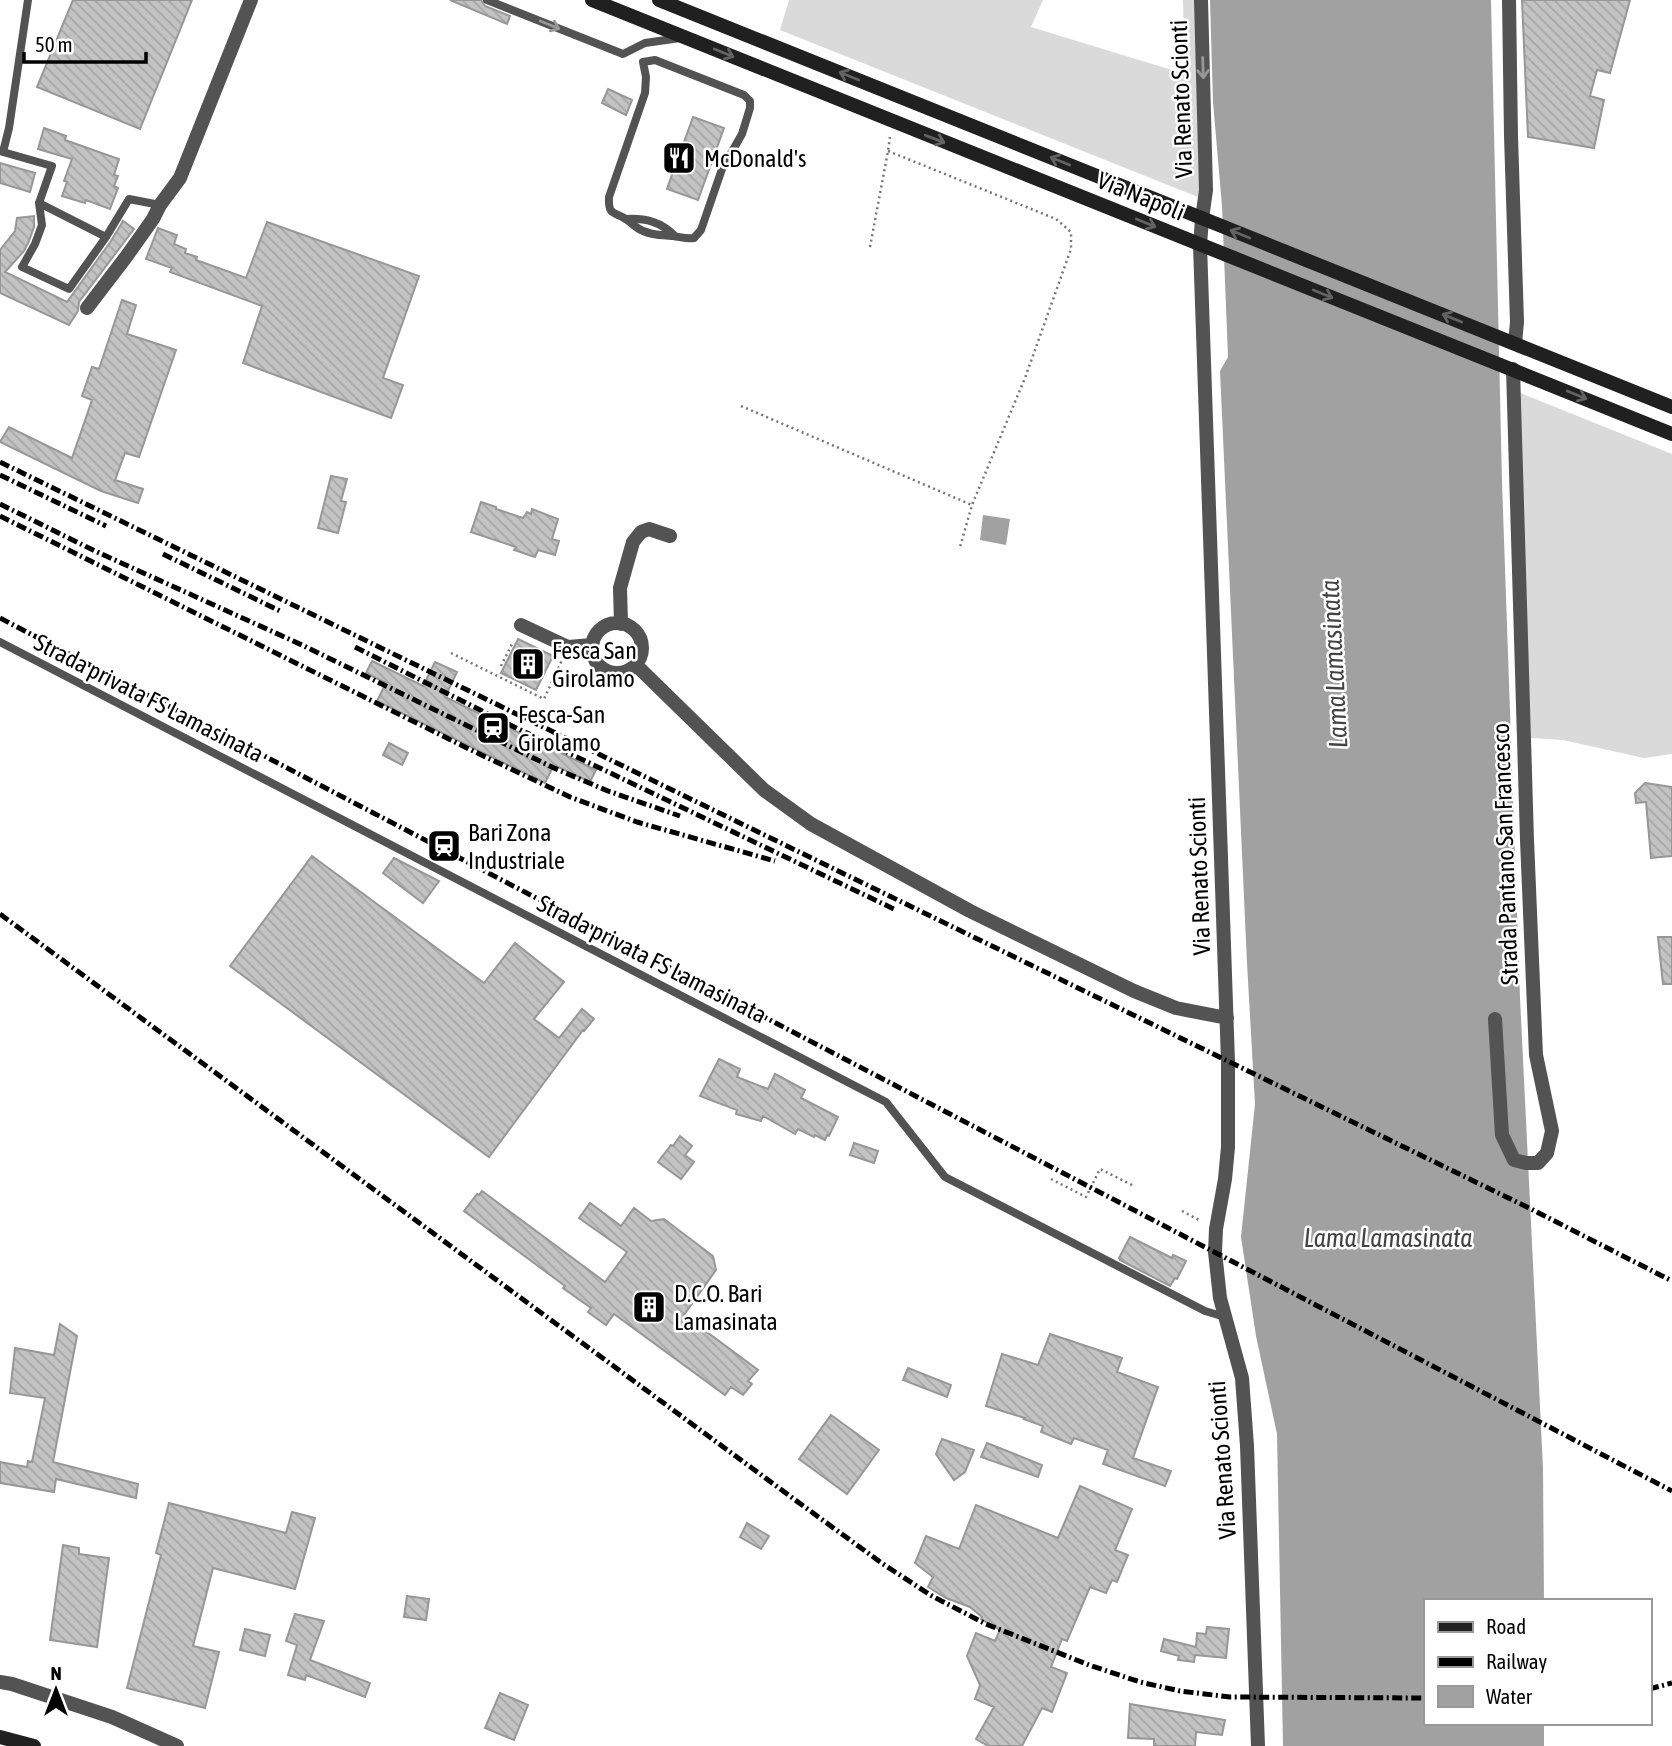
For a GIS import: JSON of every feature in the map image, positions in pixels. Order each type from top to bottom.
[{"type":"main road","name":"Via Napoli","points":[[592,0],[1672,434]]},
{"type":"main road","name":"Via Napoli","points":[[659,0],[1672,407]]},
{"type":"main road","points":[[0,1737],[34,1746]]},
{"type":"street","points":[[87,308],[180,178],[251,0]]},
{"type":"street","name":"Via Renato Scionti","points":[[1201,0],[1227,1018],[1228,1147],[1214,1252],[1220,1298],[1242,1378],[1258,1746]]},
{"type":"street","points":[[1509,0],[1517,322],[1515,344]]},
{"type":"street","name":"Strada Pantano San Francesco","points":[[1495,1019],[1502,1135],[1514,1160],[1538,1163],[1547,1153],[1552,1130],[1536,1055],[1513,369]]},
{"type":"street","points":[[621,624],[620,588],[633,542],[640,532],[649,529],[670,536]]},
{"type":"street","points":[[621,624],[636,632],[642,648],[640,657],[629,670],[621,673],[606,671],[595,660],[592,645],[599,631],[605,626],[621,624]]},
{"type":"street","points":[[521,625],[568,647],[592,645]]},
{"type":"street","points":[[636,664],[764,790],[811,824],[970,911],[1134,991],[1176,1008],[1227,1018]]},
{"type":"street","points":[[0,1682],[112,1717],[177,1746]]},
{"type":"lane","points":[[28,0],[3,152],[52,166],[39,203],[42,225],[22,267],[69,289],[129,199],[160,205]]},
{"type":"lane","points":[[486,0],[623,54],[645,43],[685,37]]},
{"type":"lane","points":[[655,61],[744,95],[750,101],[750,108],[742,134],[722,169],[701,230],[694,238],[643,232],[626,219],[613,214],[609,207],[609,197],[645,93],[643,62],[655,61]]},
{"type":"lane","points":[[39,203],[106,237]]},
{"type":"lane","name":"Strada privata FS Lamasinata","points":[[0,642],[886,1101],[945,1177],[1205,1311],[1225,1317]]},
{"type":"path","points":[[870,247],[891,122]]},
{"type":"path","points":[[888,151],[1056,219],[1071,232],[1071,249],[1025,378],[972,505],[960,547]]},
{"type":"path","points":[[741,407],[972,505]]},
{"type":"path","points":[[501,666],[513,642]]},
{"type":"path","points":[[451,653],[544,699],[559,666]]},
{"type":"path","points":[[1051,1179],[1086,1197],[1100,1169],[1134,1186]]},
{"type":"path","points":[[1182,1211],[1216,1229]]},
{"type":"shaded area","points":[[789,0],[1043,0],[1031,27],[1185,74],[1183,0],[1196,0],[1201,177],[1198,197],[780,30]]},
{"type":"shaded area","points":[[1518,392],[1672,454],[1672,754],[1644,758],[1563,740],[1531,738]]},
{"type":"water","name":"Lama Lamasinata","points":[[1210,0],[1491,0],[1502,482],[1520,998],[1543,1468],[1544,1599],[1424,1599],[1424,1725],[1544,1725],[1544,1746],[1283,1746],[1277,1434],[1256,1336],[1241,1237],[1255,1104],[1220,371],[1228,357],[1222,206],[1213,102]]},
{"type":"water","points":[[983,515],[1010,519],[1006,545],[980,540]]},
{"type":"building","points":[[73,0],[192,0],[140,129],[37,87]]},
{"type":"building","points":[[450,0],[481,0],[485,6],[510,16],[507,24]]},
{"type":"building","points":[[1522,0],[1630,0],[1610,73],[1597,70],[1590,96],[1604,100],[1594,148],[1528,137]]},
{"type":"building","points":[[608,89],[632,100],[626,115],[602,103]]},
{"type":"building","points":[[693,117],[724,128],[698,200],[667,189],[681,149],[688,151],[690,145],[684,142]]},
{"type":"building","points":[[44,128],[66,136],[65,140],[119,159],[114,175],[118,176],[114,186],[118,188],[110,209],[86,200],[85,203],[62,196],[72,159],[38,149]]},
{"type":"building","points":[[0,163],[35,173],[30,192],[0,183]]},
{"type":"building","points":[[34,216],[34,227],[24,251],[5,272],[67,302],[123,221],[134,229],[79,302],[78,311],[69,325],[0,293],[0,250],[15,231],[17,218]]},
{"type":"building","points":[[267,222],[419,276],[383,378],[403,385],[391,418],[243,363],[262,306],[170,272],[172,268],[146,259],[158,228],[177,235],[174,244],[186,249],[185,253],[197,257],[196,260],[246,278]]},
{"type":"building","points":[[122,300],[136,305],[127,334],[176,350],[139,457],[125,453],[115,480],[143,489],[138,503],[101,491],[0,442],[9,427],[72,458],[92,400],[82,396],[92,367],[99,369]]},
{"type":"building","points":[[331,476],[347,479],[341,501],[346,502],[338,533],[318,528]]},
{"type":"building","points":[[481,502],[523,518],[527,512],[531,514],[532,509],[558,519],[552,539],[559,541],[555,555],[538,550],[535,557],[514,550],[516,547],[471,532]]},
{"type":"building","name":"Fesca San Girolamo","points":[[518,639],[553,656],[536,690],[501,673]]},
{"type":"building","points":[[372,661],[423,686],[435,662],[457,672],[445,697],[596,770],[590,782],[554,765],[545,783],[377,701],[386,683],[366,673]]},
{"type":"building","points":[[389,743],[408,753],[402,765],[383,755]]},
{"type":"building","points":[[1645,783],[1672,787],[1672,856],[1651,858],[1646,802],[1636,803],[1635,793]]},
{"type":"building","points":[[312,856],[484,983],[515,943],[564,982],[534,1019],[559,1038],[582,1009],[594,1019],[489,1157],[230,966]]},
{"type":"building","points":[[394,858],[439,881],[423,903],[383,873]]},
{"type":"building","points":[[1658,937],[1672,937],[1672,984],[1663,984]]},
{"type":"building","points":[[719,1059],[740,1069],[737,1077],[768,1089],[775,1074],[805,1090],[801,1098],[838,1117],[829,1136],[827,1135],[825,1140],[798,1129],[795,1134],[763,1116],[761,1121],[736,1114],[737,1110],[700,1096]]},
{"type":"building","points":[[680,1136],[692,1146],[685,1155],[694,1162],[681,1179],[658,1162]]},
{"type":"building","points":[[854,1143],[878,1151],[874,1163],[850,1155]]},
{"type":"building","points":[[482,1191],[605,1282],[627,1252],[579,1218],[590,1203],[621,1226],[634,1208],[651,1221],[664,1219],[713,1256],[716,1270],[684,1315],[758,1370],[748,1381],[752,1384],[743,1395],[731,1387],[725,1395],[614,1314],[606,1325],[588,1312],[591,1308],[563,1288],[565,1286],[464,1211]]},
{"type":"building","points":[[1130,1237],[1172,1258],[1173,1255],[1186,1261],[1177,1279],[1175,1278],[1170,1286],[1120,1260]]},
{"type":"building","points":[[60,1324],[77,1336],[53,1462],[138,1484],[136,1498],[56,1479],[54,1492],[0,1483],[0,1462],[27,1467],[28,1461],[32,1462],[45,1398],[10,1393],[15,1348],[54,1355]]},
{"type":"building","points":[[1050,1334],[1122,1358],[1117,1372],[1158,1387],[1133,1458],[1171,1471],[1165,1486],[1103,1464],[1108,1450],[1074,1438],[1071,1444],[1041,1432],[1043,1426],[986,1406],[1002,1354],[1038,1365]]},
{"type":"building","points":[[908,1368],[951,1385],[947,1397],[903,1380]]},
{"type":"building","points":[[831,1415],[879,1450],[847,1494],[799,1459]]},
{"type":"building","points":[[942,1439],[974,1450],[965,1472],[954,1480],[936,1454]]},
{"type":"building","points":[[987,1443],[1042,1465],[1038,1477],[981,1457]]},
{"type":"building","points":[[1080,1486],[1132,1509],[1115,1550],[1128,1555],[1117,1582],[1112,1580],[1106,1593],[1090,1587],[1067,1641],[1062,1639],[1051,1667],[1067,1673],[1052,1712],[1042,1708],[1022,1746],[988,1746],[976,1739],[994,1707],[975,1699],[980,1685],[967,1656],[976,1633],[995,1641],[1000,1630],[981,1619],[970,1607],[946,1598],[928,1587],[933,1577],[915,1563],[926,1536],[959,1549],[976,1505],[1058,1538]]},
{"type":"building","points":[[169,1503],[286,1533],[292,1512],[315,1518],[295,1589],[213,1568],[193,1646],[219,1652],[205,1708],[127,1688],[161,1555],[156,1553]]},
{"type":"building","points":[[747,1523],[769,1536],[761,1549],[740,1537]]},
{"type":"building","points":[[63,1545],[79,1548],[79,1554],[109,1558],[97,1647],[50,1640]]},
{"type":"building","points":[[407,1596],[429,1599],[426,1620],[404,1617]]},
{"type":"building","points":[[295,1614],[324,1621],[310,1660],[370,1683],[365,1697],[306,1675],[305,1680],[288,1675],[297,1645],[286,1641]]},
{"type":"building","points":[[1207,1627],[1229,1629],[1226,1658],[1195,1655],[1194,1662],[1178,1660],[1179,1656],[1161,1651],[1164,1639],[1196,1647],[1197,1633],[1206,1634]]},
{"type":"building","points":[[245,1629],[270,1635],[265,1656],[240,1650]]},
{"type":"building","points":[[500,1693],[528,1705],[514,1740],[485,1728]]},
{"type":"building","points":[[1130,1704],[1225,1720],[1222,1735],[1196,1732],[1195,1746],[1154,1746],[1154,1739],[1128,1738]]},
{"type":"railway","points":[[0,462],[1531,1209],[1672,1281]]},
{"type":"railway","points":[[0,475],[106,526]]},
{"type":"railway","points":[[0,504],[95,551],[302,645],[554,768],[608,791],[680,816]]},
{"type":"railway","points":[[0,516],[570,797],[637,822],[775,861]]},
{"type":"railway","points":[[163,554],[282,612]]},
{"type":"railway","points":[[0,618],[1672,1491]]},
{"type":"railway","points":[[355,647],[504,722],[896,910]]},
{"type":"railway","points":[[0,914],[802,1505],[932,1596],[986,1624],[1089,1665],[1140,1682],[1180,1691],[1230,1697],[1424,1698]]},
{"type":"railway","points":[[1651,1688],[1672,1683]]},
{"type":"place","name":"McDonald's","points":[[679,158]]},
{"type":"place","name":"Fesca San Girolamo","points":[[528,664]]},
{"type":"place","name":"Fesca-San Girolamo","points":[[493,728]]},
{"type":"place","name":"Bari Zona Industriale","points":[[444,846]]},
{"type":"place","name":"D.C.O. Bari Lamasinata","points":[[649,1307]]}]
